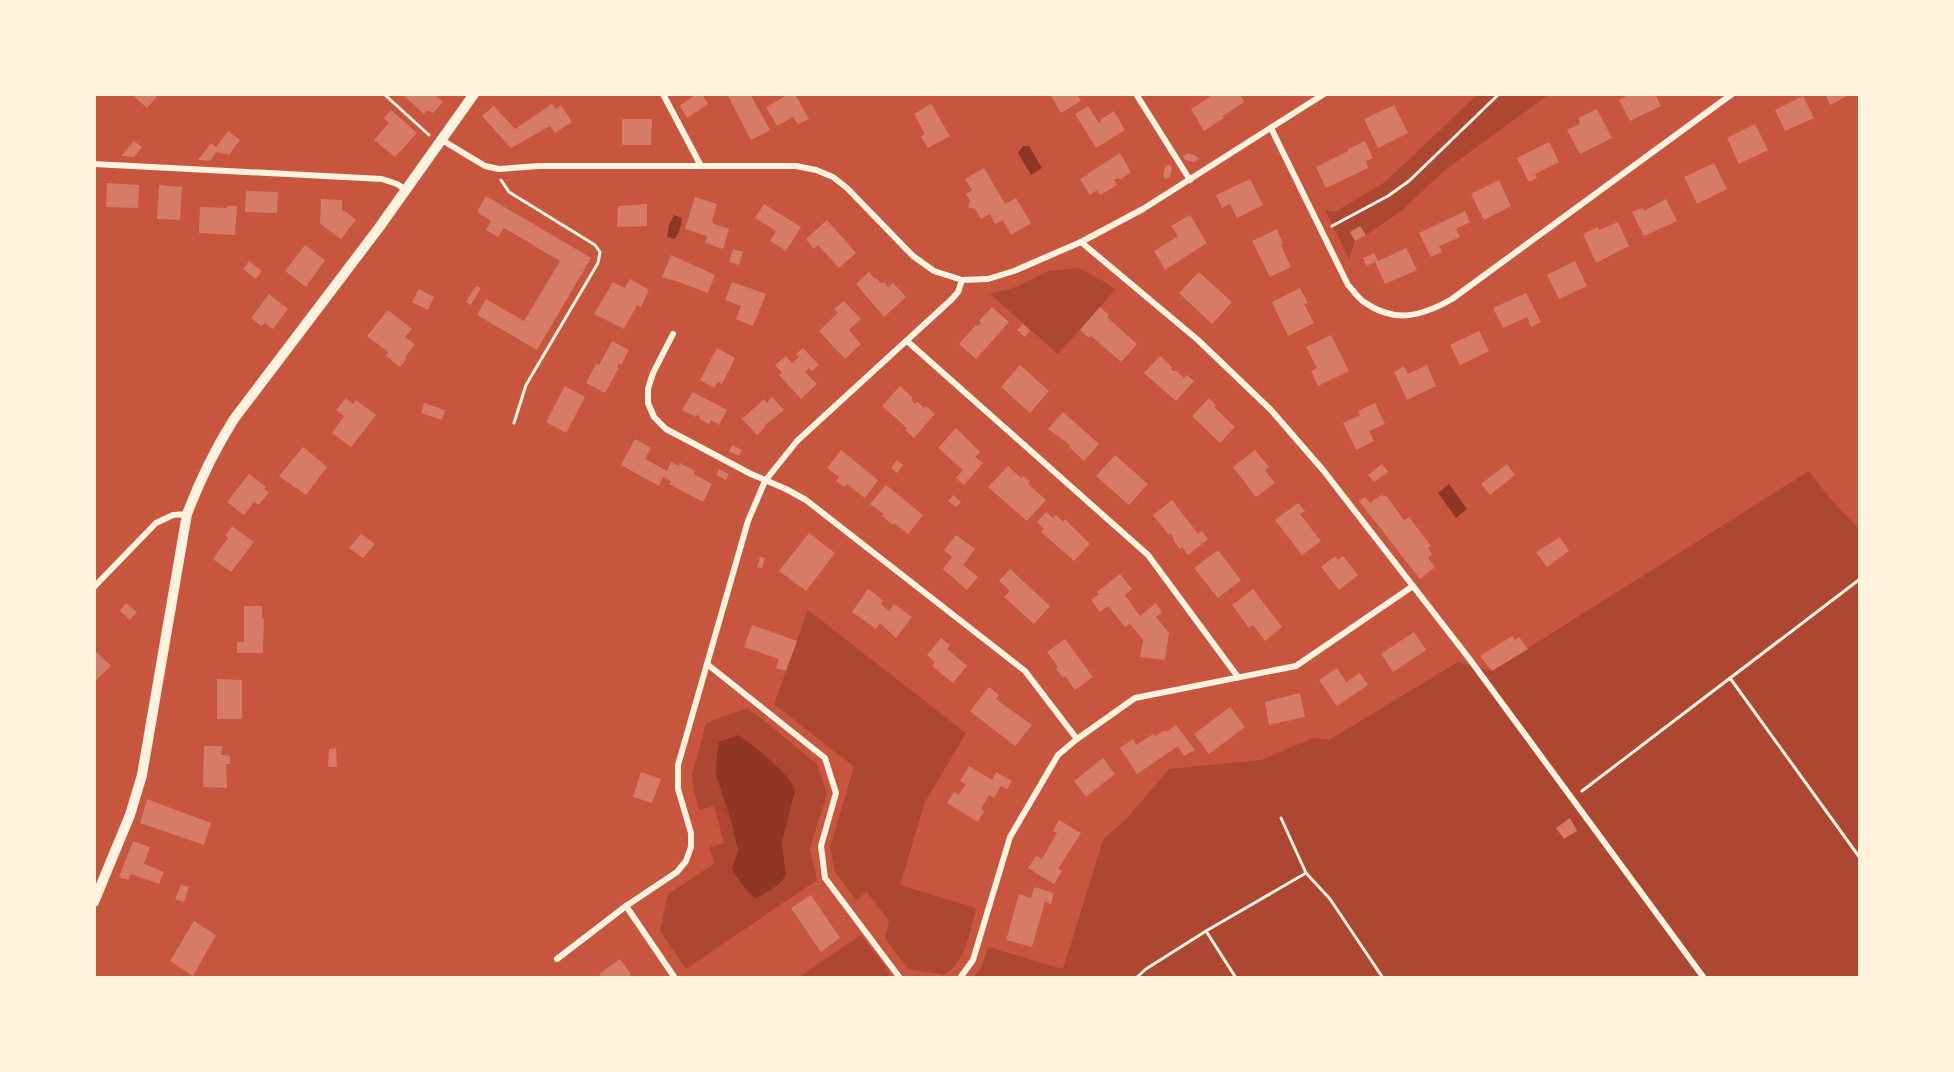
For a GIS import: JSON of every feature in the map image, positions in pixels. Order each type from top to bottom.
[{"type":"street","points":[[94,902],[118,847],[142,775],[187,514],[215,448],[234,419],[406,190],[474,94]]},
{"type":"street","points":[[663,94],[701,166]]},
{"type":"street","points":[[1136,94],[1190,180]]},
{"type":"street","points":[[441,142],[485,166],[500,169],[539,166],[796,166],[816,170],[833,177],[847,188],[913,256],[934,271],[962,280],[988,279],[1014,271],[1081,242],[1143,209],[1324,94]]},
{"type":"street","points":[[1271,128],[1348,285],[1363,302],[1384,313],[1409,316],[1431,310],[1452,298],[1732,94]]},
{"type":"street","points":[[94,164],[382,179],[406,190]]},
{"type":"street","points":[[1081,242],[1198,340],[1271,410],[1323,470],[1573,797],[1704,978]]},
{"type":"street","points":[[558,959],[626,906],[677,872],[686,861],[691,848],[691,833],[678,789],[678,765],[748,521],[765,481],[797,441],[952,299],[958,292],[962,280]]},
{"type":"street","points":[[674,334],[653,373],[648,389],[648,403],[654,417],[666,429],[806,500],[1025,671],[1077,739]]},
{"type":"street","points":[[907,341],[1148,555],[1238,677]]},
{"type":"street","points":[[94,587],[156,522],[173,515],[187,514]]},
{"type":"street","points":[[960,978],[972,960],[1010,837],[1058,755],[1135,698],[1296,666],[1413,586]]},
{"type":"street","points":[[707,664],[825,758],[836,793],[821,846],[825,878],[900,978]]},
{"type":"street","points":[[626,906],[675,978]]},
{"type":"path","points":[[384,94],[441,142]]},
{"type":"path","points":[[1321,232],[1388,196],[1409,181],[1499,94]]},
{"type":"path","points":[[500,169],[504,186],[509,192],[595,245],[600,252],[598,263],[526,385],[514,423]]},
{"type":"path","points":[[1573,797],[1860,579]]},
{"type":"path","points":[[1730,678],[1860,858]]},
{"type":"path","points":[[1281,818],[1306,873],[1330,899],[1383,978]]},
{"type":"path","points":[[1136,978],[1146,969],[1206,931],[1306,873]]},
{"type":"path","points":[[1206,931],[1236,978]]},
{"type":"shaded area","points":[[1477,95],[1548,95],[1445,170],[1400,212],[1366,235],[1360,226],[1350,232],[1355,241],[1349,259],[1325,210],[1335,212],[1385,182]]},
{"type":"shaded area","points":[[1023,146],[1029,146],[1042,168],[1031,175],[1018,153]]},
{"type":"shaded area","points":[[674,215],[682,218],[675,239],[667,237]]},
{"type":"shaded area","points":[[1078,268],[1115,290],[1058,354],[990,294],[1016,287],[1048,271]]},
{"type":"shaded area","points":[[1809,471],[1828,496],[1859,529],[1859,977],[973,978],[982,966],[988,947],[1063,969],[1103,840],[1129,816],[1169,769],[1261,760],[1313,738],[1329,740],[1458,662],[1492,671]]},
{"type":"shaded area","points":[[1449,484],[1467,509],[1456,518],[1438,493]]},
{"type":"shaded area","points":[[808,610],[966,733],[925,802],[900,885],[976,908],[962,954],[944,975],[908,969],[885,938],[889,921],[867,892],[856,900],[835,872],[830,847],[854,767],[774,704]]},
{"type":"shaded area","points":[[748,708],[817,764],[827,794],[810,848],[817,880],[686,969],[660,931],[668,894],[714,864],[710,847],[724,843],[714,806],[699,810],[694,791],[692,775],[706,723]],"holes":[[[739,735],[787,777],[795,792],[782,842],[786,876],[777,886],[754,899],[738,853],[732,824]]]},
{"type":"shaded area","points":[[739,735],[780,769],[795,792],[782,842],[786,876],[777,886],[755,899],[740,882],[732,868],[738,852],[732,824],[716,775],[719,742]]},
{"type":"shaded area","points":[[861,935],[889,972],[888,977],[799,977]]},
{"type":"building","points":[[131,94],[159,94],[147,108]]},
{"type":"building","points":[[407,94],[434,94],[443,102],[433,113],[427,110],[424,114],[405,97]]},
{"type":"building","points":[[696,94],[702,94],[708,104],[687,118],[680,106]]},
{"type":"building","points":[[727,94],[750,94],[770,130],[751,140]]},
{"type":"building","points":[[789,94],[795,94],[809,119],[798,124],[793,117],[777,126],[766,107]]},
{"type":"building","points":[[1050,94],[1077,94],[1081,101],[1061,113]]},
{"type":"building","points":[[1214,94],[1229,94],[1230,97],[1233,94],[1240,94],[1244,102],[1204,131],[1191,109]]},
{"type":"building","points":[[1630,94],[1655,94],[1661,106],[1630,121],[1619,100]]},
{"type":"building","points":[[1825,94],[1851,94],[1830,105]]},
{"type":"building","points":[[1803,96],[1814,118],[1785,131],[1775,110]]},
{"type":"building","points":[[552,104],[556,109],[561,105],[572,122],[555,133],[550,126],[511,148],[482,116],[494,106],[515,129]]},
{"type":"building","points":[[931,104],[950,136],[928,148],[921,137],[925,134],[914,114]]},
{"type":"building","points":[[1394,105],[1408,133],[1378,148],[1364,119]]},
{"type":"building","points":[[1088,106],[1099,123],[1114,111],[1125,130],[1096,148],[1075,114]]},
{"type":"building","points":[[1597,109],[1612,138],[1580,154],[1567,130],[1580,124],[1578,118]]},
{"type":"building","points":[[391,110],[417,133],[395,157],[374,140],[389,123],[384,118]]},
{"type":"building","points":[[622,119],[652,119],[651,145],[622,145]]},
{"type":"building","points":[[1755,124],[1768,150],[1739,164],[1727,138]]},
{"type":"building","points":[[228,131],[240,140],[229,155],[216,152],[210,161],[198,160],[211,143],[216,147]]},
{"type":"building","points":[[134,141],[142,147],[134,157],[121,156]]},
{"type":"building","points":[[1365,141],[1373,158],[1366,161],[1368,168],[1326,188],[1316,167]]},
{"type":"building","points":[[1549,142],[1559,162],[1535,174],[1537,178],[1529,182],[1517,158]]},
{"type":"building","points":[[1120,153],[1131,172],[1121,179],[1114,180],[1117,185],[1100,195],[1097,190],[1090,195],[1080,179]]},
{"type":"building","points":[[1188,153],[1199,159],[1194,162],[1185,160],[1183,156]]},
{"type":"building","points":[[1714,163],[1727,189],[1697,204],[1684,177]]},
{"type":"building","points":[[1170,164],[1172,168],[1170,177],[1166,179],[1163,176],[1165,167]]},
{"type":"building","points":[[984,168],[1005,204],[1016,198],[1031,223],[1011,235],[1003,220],[995,224],[990,214],[981,219],[975,209],[968,207],[970,200],[966,194],[972,190],[965,179]]},
{"type":"building","points":[[1250,179],[1263,205],[1237,218],[1230,204],[1222,208],[1216,195]]},
{"type":"building","points":[[1499,180],[1511,206],[1484,220],[1471,194]]},
{"type":"building","points":[[107,183],[139,185],[138,208],[106,207]]},
{"type":"building","points":[[159,185],[182,187],[180,220],[157,219]]},
{"type":"building","points":[[246,191],[278,192],[277,213],[245,212]]},
{"type":"building","points":[[486,196],[591,258],[537,350],[477,315],[486,299],[524,321],[560,261],[504,228],[498,237],[486,230],[491,221],[477,212]]},
{"type":"building","points":[[695,197],[717,204],[712,221],[714,224],[729,229],[723,249],[705,243],[707,236],[685,229]]},
{"type":"building","points":[[321,199],[342,200],[342,211],[356,220],[341,239],[320,224]]},
{"type":"building","points":[[1666,199],[1677,221],[1644,236],[1632,212],[1642,208],[1644,211]]},
{"type":"building","points":[[647,204],[647,226],[617,227],[618,206]]},
{"type":"building","points":[[764,204],[801,227],[786,251],[770,241],[776,231],[755,218]]},
{"type":"building","points":[[227,206],[237,206],[235,235],[199,233],[200,207],[227,208]]},
{"type":"building","points":[[1465,211],[1470,222],[1456,229],[1460,237],[1439,246],[1442,252],[1431,257],[1419,233]]},
{"type":"building","points":[[1190,215],[1207,243],[1165,270],[1154,251],[1178,236],[1171,226]]},
{"type":"building","points":[[827,220],[856,253],[839,268],[818,245],[814,249],[806,239]]},
{"type":"building","points":[[1618,222],[1629,246],[1596,263],[1583,234]]},
{"type":"building","points":[[1360,226],[1366,235],[1355,241],[1350,232]]},
{"type":"building","points":[[1277,229],[1291,267],[1270,277],[1252,241]]},
{"type":"building","points":[[305,245],[325,260],[306,287],[285,271]]},
{"type":"building","points":[[1406,248],[1417,270],[1385,284],[1375,262],[1366,266],[1363,258],[1374,253],[1378,261]]},
{"type":"building","points":[[733,249],[743,252],[739,265],[729,262]]},
{"type":"building","points":[[671,255],[715,275],[708,293],[662,277]]},
{"type":"building","points":[[249,261],[262,271],[256,279],[243,269]]},
{"type":"building","points":[[1575,261],[1587,286],[1559,299],[1547,275]]},
{"type":"building","points":[[869,272],[888,287],[893,283],[906,297],[884,317],[856,284]]},
{"type":"building","points":[[1199,272],[1232,302],[1212,324],[1179,293]]},
{"type":"building","points":[[630,279],[649,290],[641,307],[637,305],[624,329],[594,314],[613,282],[625,288]]},
{"type":"building","points":[[732,282],[766,294],[753,326],[736,319],[741,306],[725,300]]},
{"type":"building","points":[[476,286],[481,288],[471,305],[466,302]]},
{"type":"building","points":[[1300,288],[1308,303],[1304,304],[1314,323],[1288,336],[1272,302]]},
{"type":"building","points":[[419,289],[434,297],[428,310],[412,302]]},
{"type":"building","points":[[1526,293],[1541,322],[1531,327],[1527,317],[1503,328],[1493,308]]},
{"type":"building","points":[[269,294],[288,309],[273,329],[265,323],[261,326],[251,318]]},
{"type":"building","points":[[844,301],[861,319],[849,330],[861,344],[845,359],[819,331],[838,313],[834,309]]},
{"type":"building","points":[[992,307],[1009,322],[976,359],[959,344],[976,325],[981,323],[979,321]]},
{"type":"building","points":[[1100,307],[1109,315],[1107,317],[1137,344],[1121,362],[1091,336],[1089,338],[1080,330]]},
{"type":"building","points":[[388,310],[412,329],[405,337],[415,344],[400,367],[386,356],[388,352],[367,336]]},
{"type":"building","points":[[1023,324],[1030,331],[1025,337],[1017,330]]},
{"type":"building","points":[[1479,331],[1489,351],[1460,365],[1450,345]]},
{"type":"building","points":[[1331,335],[1349,371],[1318,386],[1311,371],[1317,368],[1306,347]]},
{"type":"building","points":[[612,341],[629,350],[621,365],[619,363],[617,367],[619,368],[605,393],[586,383]]},
{"type":"building","points":[[717,348],[735,358],[722,384],[718,382],[714,388],[700,380]]},
{"type":"building","points":[[803,348],[819,365],[812,371],[809,368],[805,372],[817,384],[801,399],[779,375],[782,373],[775,365],[786,356],[792,363],[799,357],[796,354]]},
{"type":"building","points":[[1160,356],[1172,367],[1173,371],[1177,371],[1184,378],[1187,375],[1194,381],[1176,401],[1144,373]]},
{"type":"building","points":[[1020,365],[1049,391],[1030,413],[1001,387]]},
{"type":"building","points":[[1427,365],[1436,386],[1407,400],[1394,372],[1404,366],[1408,374]]},
{"type":"building","points":[[565,386],[585,397],[566,433],[546,422]]},
{"type":"building","points":[[900,386],[913,398],[911,400],[915,404],[918,402],[924,408],[926,406],[935,414],[914,438],[905,430],[907,428],[882,406]]},
{"type":"building","points":[[693,392],[727,410],[719,425],[711,420],[709,424],[699,419],[697,415],[696,417],[682,410]]},
{"type":"building","points":[[772,397],[784,410],[764,426],[757,435],[742,419],[764,399],[767,403]]},
{"type":"building","points":[[346,398],[353,404],[356,400],[376,415],[351,447],[332,433],[344,416],[336,410]]},
{"type":"building","points":[[1209,398],[1216,405],[1214,407],[1235,427],[1220,443],[1192,416]]},
{"type":"building","points":[[424,403],[445,410],[442,420],[421,413]]},
{"type":"building","points":[[1375,403],[1385,424],[1369,431],[1374,441],[1356,450],[1343,423],[1360,415],[1358,411]]},
{"type":"building","points":[[1063,412],[1099,444],[1084,461],[1069,447],[1070,445],[1048,429]]},
{"type":"building","points":[[956,428],[980,452],[975,457],[983,463],[964,485],[956,478],[963,470],[938,448]]},
{"type":"building","points":[[635,439],[651,448],[645,459],[667,471],[671,462],[679,466],[680,463],[712,484],[703,502],[669,484],[671,481],[663,477],[659,486],[621,465]]},
{"type":"building","points":[[732,445],[742,450],[739,456],[729,451]]},
{"type":"building","points":[[303,447],[327,467],[306,495],[279,476]]},
{"type":"building","points":[[841,450],[878,480],[865,498],[847,484],[844,487],[836,481],[839,477],[827,468]]},
{"type":"building","points":[[1255,450],[1269,467],[1265,470],[1275,483],[1256,497],[1233,467]]},
{"type":"building","points":[[1115,455],[1148,484],[1129,505],[1096,476]]},
{"type":"building","points":[[897,460],[903,465],[897,473],[891,468]]},
{"type":"building","points":[[1382,464],[1388,472],[1374,482],[1368,475]]},
{"type":"building","points":[[1507,464],[1515,475],[1490,495],[1481,484]]},
{"type":"building","points":[[1008,466],[1021,478],[1023,476],[1030,481],[1028,484],[1046,500],[1027,521],[988,487]]},
{"type":"building","points":[[719,469],[729,474],[726,480],[716,475]]},
{"type":"building","points":[[249,474],[269,492],[259,505],[254,502],[244,515],[227,502]]},
{"type":"building","points":[[886,485],[923,515],[908,534],[894,523],[893,525],[882,516],[884,514],[870,504]]},
{"type":"building","points":[[953,495],[961,502],[956,507],[948,501]]},
{"type":"building","points":[[1381,495],[1387,497],[1404,520],[1409,517],[1431,546],[1428,548],[1432,554],[1428,558],[1435,567],[1420,579],[1359,501],[1365,497],[1370,503]]},
{"type":"building","points":[[1172,500],[1198,534],[1202,531],[1208,539],[1188,555],[1182,547],[1180,549],[1171,533],[1169,535],[1153,515]]},
{"type":"building","points":[[1298,503],[1305,511],[1300,514],[1321,541],[1302,555],[1275,520]]},
{"type":"building","points":[[1046,512],[1053,518],[1056,515],[1063,522],[1065,519],[1090,544],[1074,561],[1041,532],[1044,529],[1037,522]]},
{"type":"building","points":[[232,526],[254,542],[231,572],[213,559],[228,538],[225,536]]},
{"type":"building","points":[[809,533],[835,553],[806,591],[779,571]]},
{"type":"building","points":[[361,534],[375,544],[363,558],[349,548]]},
{"type":"building","points":[[956,535],[975,549],[963,565],[978,577],[967,590],[943,569],[952,557],[944,550]]},
{"type":"building","points":[[1560,537],[1569,551],[1547,567],[1536,552]]},
{"type":"building","points":[[1218,550],[1241,580],[1218,598],[1194,568]]},
{"type":"building","points":[[1335,556],[1338,560],[1343,556],[1358,575],[1339,590],[1321,567]]},
{"type":"building","points":[[760,557],[765,558],[762,568],[757,567]]},
{"type":"building","points":[[1010,569],[1050,606],[1034,624],[1004,597],[1010,591],[999,581]]},
{"type":"building","points":[[1120,574],[1132,589],[1125,595],[1140,616],[1156,603],[1162,612],[1156,617],[1169,633],[1165,660],[1140,657],[1143,640],[1130,624],[1125,627],[1108,606],[1100,612],[1091,600],[1099,594],[1097,592]]},
{"type":"building","points":[[868,589],[883,601],[881,604],[889,611],[894,604],[912,617],[896,638],[880,623],[876,629],[852,612]]},
{"type":"building","points":[[1253,589],[1282,627],[1265,641],[1253,625],[1249,628],[1232,605]]},
{"type":"building","points":[[126,603],[137,612],[130,620],[120,611]]},
{"type":"building","points":[[244,606],[262,606],[263,653],[237,653],[237,642],[244,642]]},
{"type":"building","points":[[752,625],[797,641],[786,671],[776,668],[779,659],[744,647]]},
{"type":"building","points":[[1414,632],[1426,650],[1393,672],[1381,654]]},
{"type":"building","points":[[1512,636],[1515,640],[1519,637],[1528,649],[1492,671],[1480,656]]},
{"type":"building","points":[[941,638],[950,645],[947,649],[967,666],[953,683],[932,666],[935,662],[927,655]]},
{"type":"building","points":[[1065,639],[1093,677],[1075,690],[1065,676],[1063,678],[1056,669],[1058,667],[1047,652]]},
{"type":"building","points":[[94,650],[111,666],[94,682]]},
{"type":"building","points":[[1337,668],[1346,682],[1360,673],[1368,685],[1337,706],[1319,680]]},
{"type":"building","points":[[217,679],[242,680],[242,719],[217,719]]},
{"type":"building","points":[[989,687],[999,695],[996,699],[1032,725],[1015,746],[970,711]]},
{"type":"building","points":[[1300,693],[1305,717],[1269,725],[1265,702]]},
{"type":"building","points":[[1230,707],[1245,727],[1209,754],[1194,734]]},
{"type":"building","points":[[1176,725],[1195,750],[1184,756],[1178,746],[1137,774],[1120,748],[1133,739],[1136,745],[1153,734],[1155,736],[1165,730],[1166,732]]},
{"type":"building","points":[[204,746],[222,746],[221,755],[230,756],[230,764],[226,764],[227,788],[203,787]]},
{"type":"building","points":[[336,748],[337,767],[328,767],[329,749]]},
{"type":"building","points":[[1103,758],[1115,774],[1086,797],[1074,781]]},
{"type":"building","points":[[969,766],[992,780],[996,772],[1012,781],[1007,789],[1001,786],[994,798],[989,795],[981,809],[984,811],[978,822],[947,803],[954,792],[959,795],[966,784],[960,781]]},
{"type":"building","points":[[641,772],[661,779],[652,803],[633,797]]},
{"type":"building","points":[[147,799],[211,823],[204,845],[140,823]]},
{"type":"building","points":[[1570,818],[1577,831],[1564,839],[1556,828]]},
{"type":"building","points":[[1059,820],[1081,833],[1058,869],[1062,871],[1054,884],[1028,868],[1036,856],[1042,859],[1057,833],[1053,831]]},
{"type":"building","points":[[133,841],[150,847],[144,864],[164,872],[159,884],[131,874],[128,880],[119,877]]},
{"type":"building","points":[[181,885],[189,887],[184,902],[175,899]]},
{"type":"building","points":[[1034,887],[1054,893],[1051,904],[1045,902],[1032,947],[1006,940],[1019,894],[1031,898]]},
{"type":"building","points":[[811,895],[840,938],[821,952],[791,908]]},
{"type":"building","points":[[194,921],[216,935],[193,976],[170,961]]},
{"type":"building","points":[[620,959],[631,974],[630,978],[602,978],[599,974]]}]
